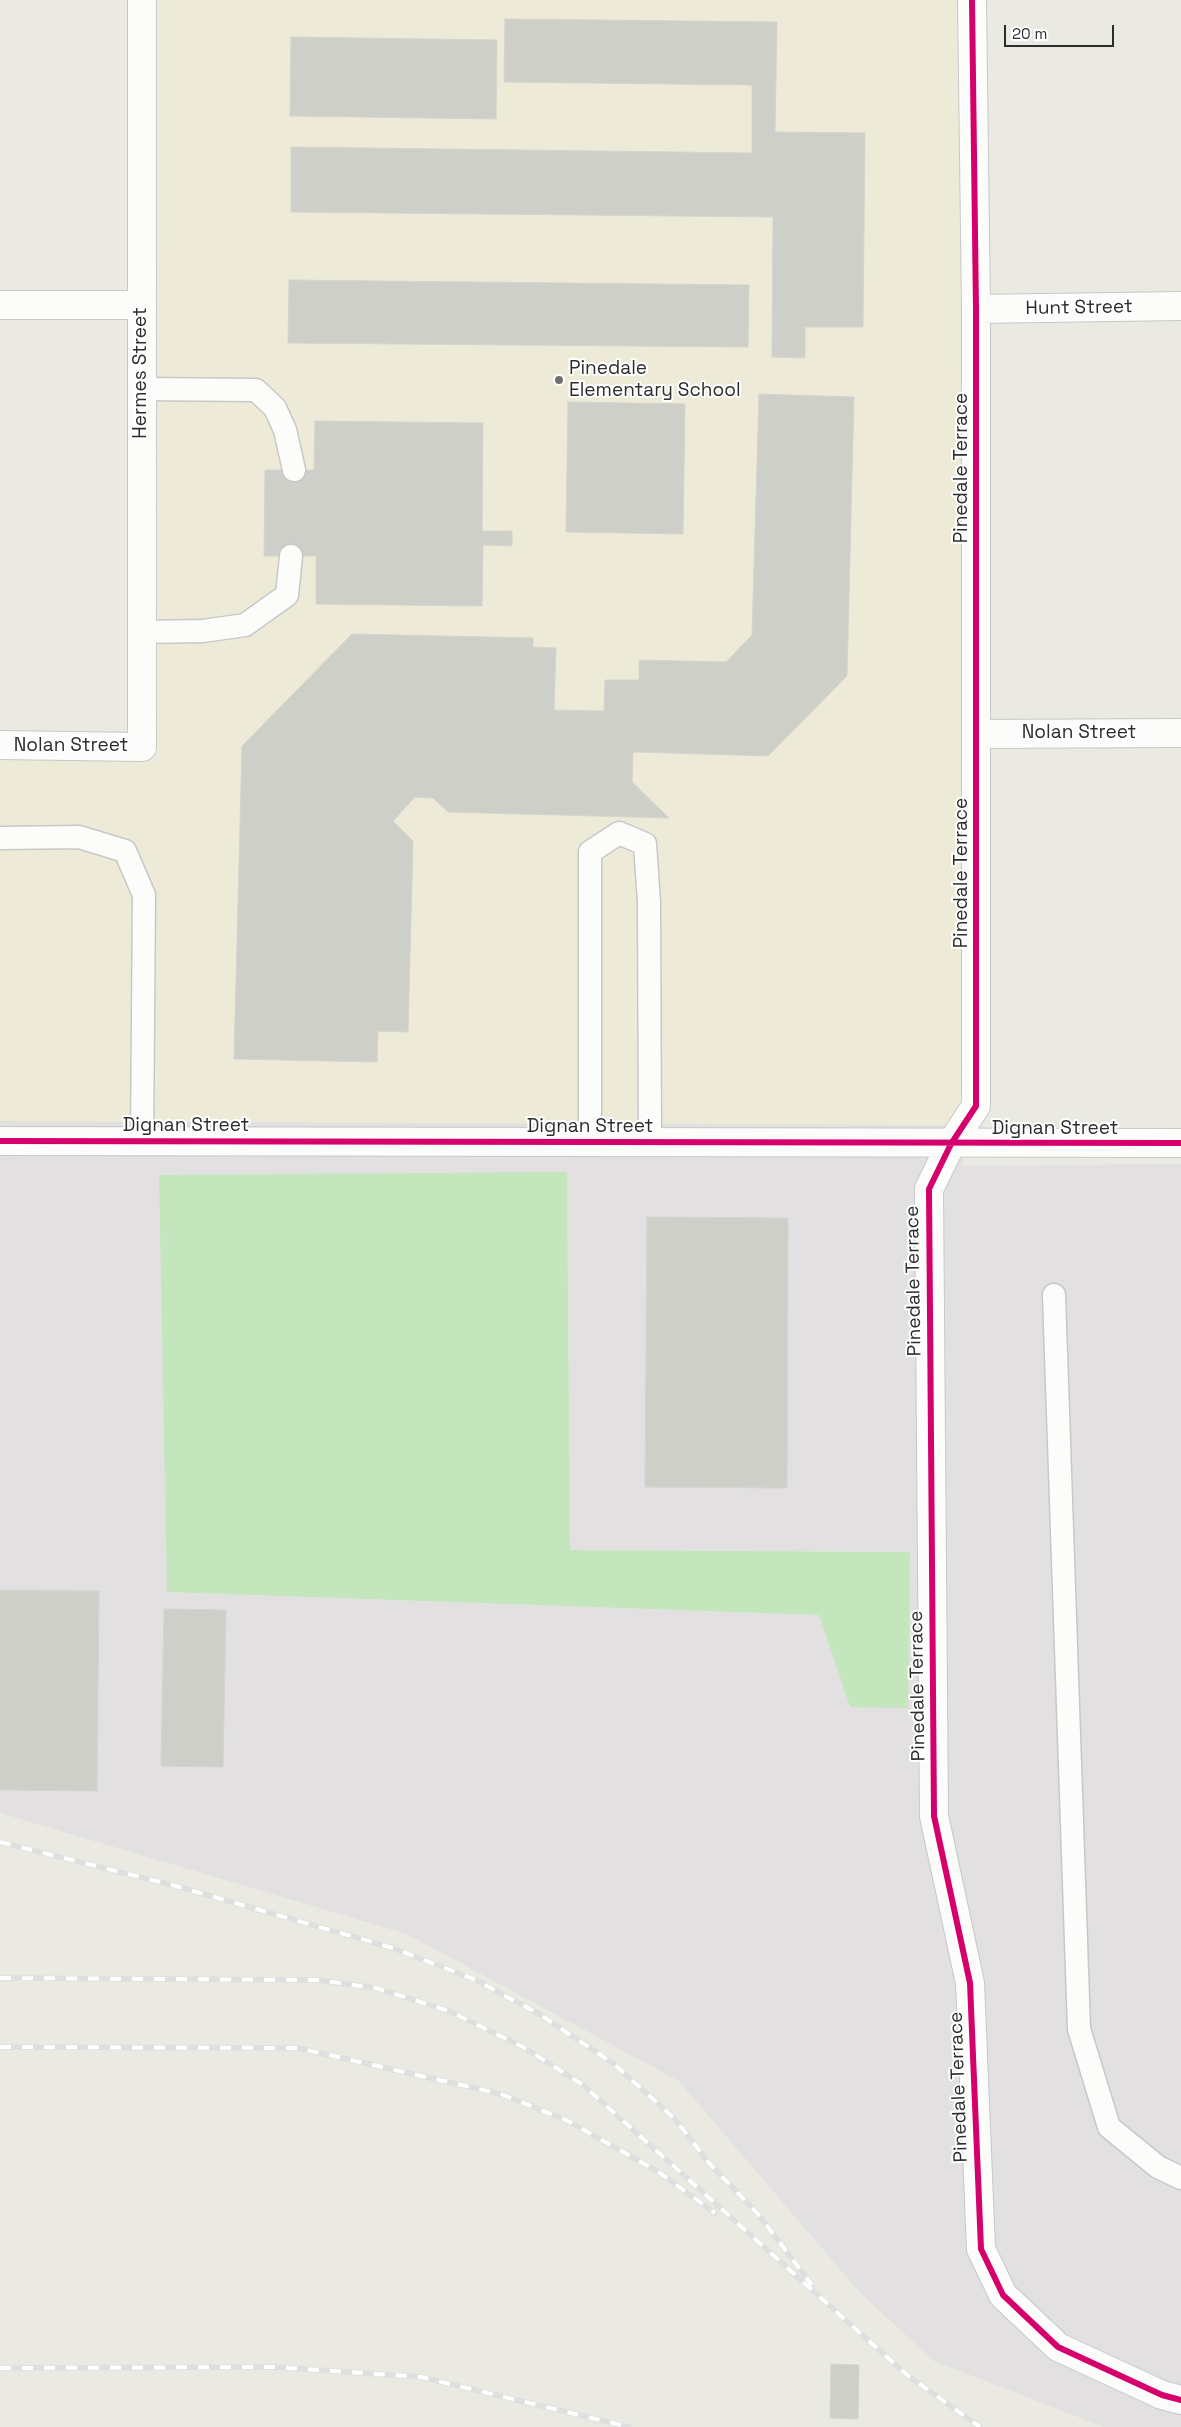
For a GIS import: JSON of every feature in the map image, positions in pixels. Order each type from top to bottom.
[{"type":"street","name":"Hermes Street","points":[[142,0],[142,747]]},
{"type":"street","name":"Pinedale Terrace","points":[[972,0],[976,309],[976,1106],[951,1144],[929,1189],[934,1816],[970,1983],[981,2248],[1003,2295],[1058,2347],[1162,2395],[1181,2400]]},
{"type":"street","points":[[0,305],[141,304]]},
{"type":"street","name":"Hunt Street","points":[[976,309],[1181,306]]},
{"type":"street","name":"Nolan Street","points":[[977,734],[1181,733]]},
{"type":"street","name":"Nolan Street","points":[[0,746],[142,747]]},
{"type":"street","name":"Dignan Street","points":[[0,1141],[1181,1143]]},
{"type":"lane","points":[[142,389],[256,390],[275,408],[286,430],[294,470]]},
{"type":"lane","points":[[142,632],[203,630],[246,625],[287,595],[291,556]]},
{"type":"lane","points":[[590,1143],[590,852],[619,833],[645,844],[649,902],[650,1142]]},
{"type":"lane","points":[[0,838],[79,837],[125,851],[144,895],[142,1141]]},
{"type":"lane","points":[[1054,1295],[1079,2028],[1109,2127],[1158,2167],[1181,2178]]},
{"type":"shaded area","name":"Pinedale Elementary School","points":[[161,0],[958,0],[961,1125],[0,1121],[0,760],[158,761]]},
{"type":"shaded area","points":[[0,1121],[961,1125],[963,1166],[1181,1164],[1181,2427],[1104,2427],[934,2361],[862,2295],[679,2081],[407,1934],[0,1813]],"holes":[[[567,1173],[570,1550],[910,1552],[850,1707],[819,1615],[167,1592]]]},
{"type":"green space","points":[[567,1172],[570,1550],[910,1552],[908,1708],[850,1707],[819,1615],[167,1592],[159,1175]]},
{"type":"building","points":[[505,19],[777,22],[775,132],[865,133],[863,327],[805,327],[805,358],[772,357],[773,217],[291,212],[291,147],[752,153],[752,85],[504,82]]},
{"type":"building","points":[[291,37],[497,40],[496,119],[290,116]]},
{"type":"building","points":[[289,280],[749,285],[748,347],[288,343]]},
{"type":"building","points":[[759,394],[854,397],[847,676],[768,756],[633,752],[632,782],[669,818],[448,812],[433,798],[415,797],[393,821],[413,841],[408,1032],[378,1031],[377,1062],[234,1059],[242,746],[352,634],[533,638],[533,647],[556,648],[554,710],[604,711],[605,680],[639,680],[639,660],[726,662],[752,635]]},
{"type":"building","points":[[568,402],[685,404],[683,534],[566,532]]},
{"type":"building","points":[[315,421],[483,423],[482,531],[512,531],[512,546],[483,545],[482,606],[316,604],[316,556],[264,556],[265,470],[314,470]]},
{"type":"building","points":[[647,1217],[788,1218],[787,1488],[645,1487]]},
{"type":"building","points":[[0,1590],[99,1591],[97,1791],[0,1790]]},
{"type":"building","points":[[164,1609],[226,1610],[223,1767],[161,1766]]},
{"type":"building","points":[[831,2364],[859,2365],[858,2419],[830,2418]]},
{"type":"railway","points":[[0,1842],[172,1885],[393,1948],[476,1980],[539,2014],[614,2064],[675,2119],[709,2163],[758,2214],[812,2285]]},
{"type":"railway","points":[[0,1978],[318,1980],[376,1988],[449,2011],[525,2048],[583,2085],[906,2374],[980,2427]]},
{"type":"railway","points":[[0,2047],[298,2048],[501,2094],[566,2120],[657,2171],[715,2213]]},
{"type":"railway","points":[[0,2368],[275,2367],[421,2377],[629,2427]]},
{"type":"cycle path","points":[[972,0],[976,309],[976,1106],[951,1144],[929,1189],[934,1816],[970,1983],[981,2249],[1003,2295],[1058,2347],[1162,2395],[1181,2400]]},
{"type":"cycle path","points":[[0,1141],[1181,1143]]},
{"type":"place","name":"Pinedale Elementary School","points":[[559,380]]}]
